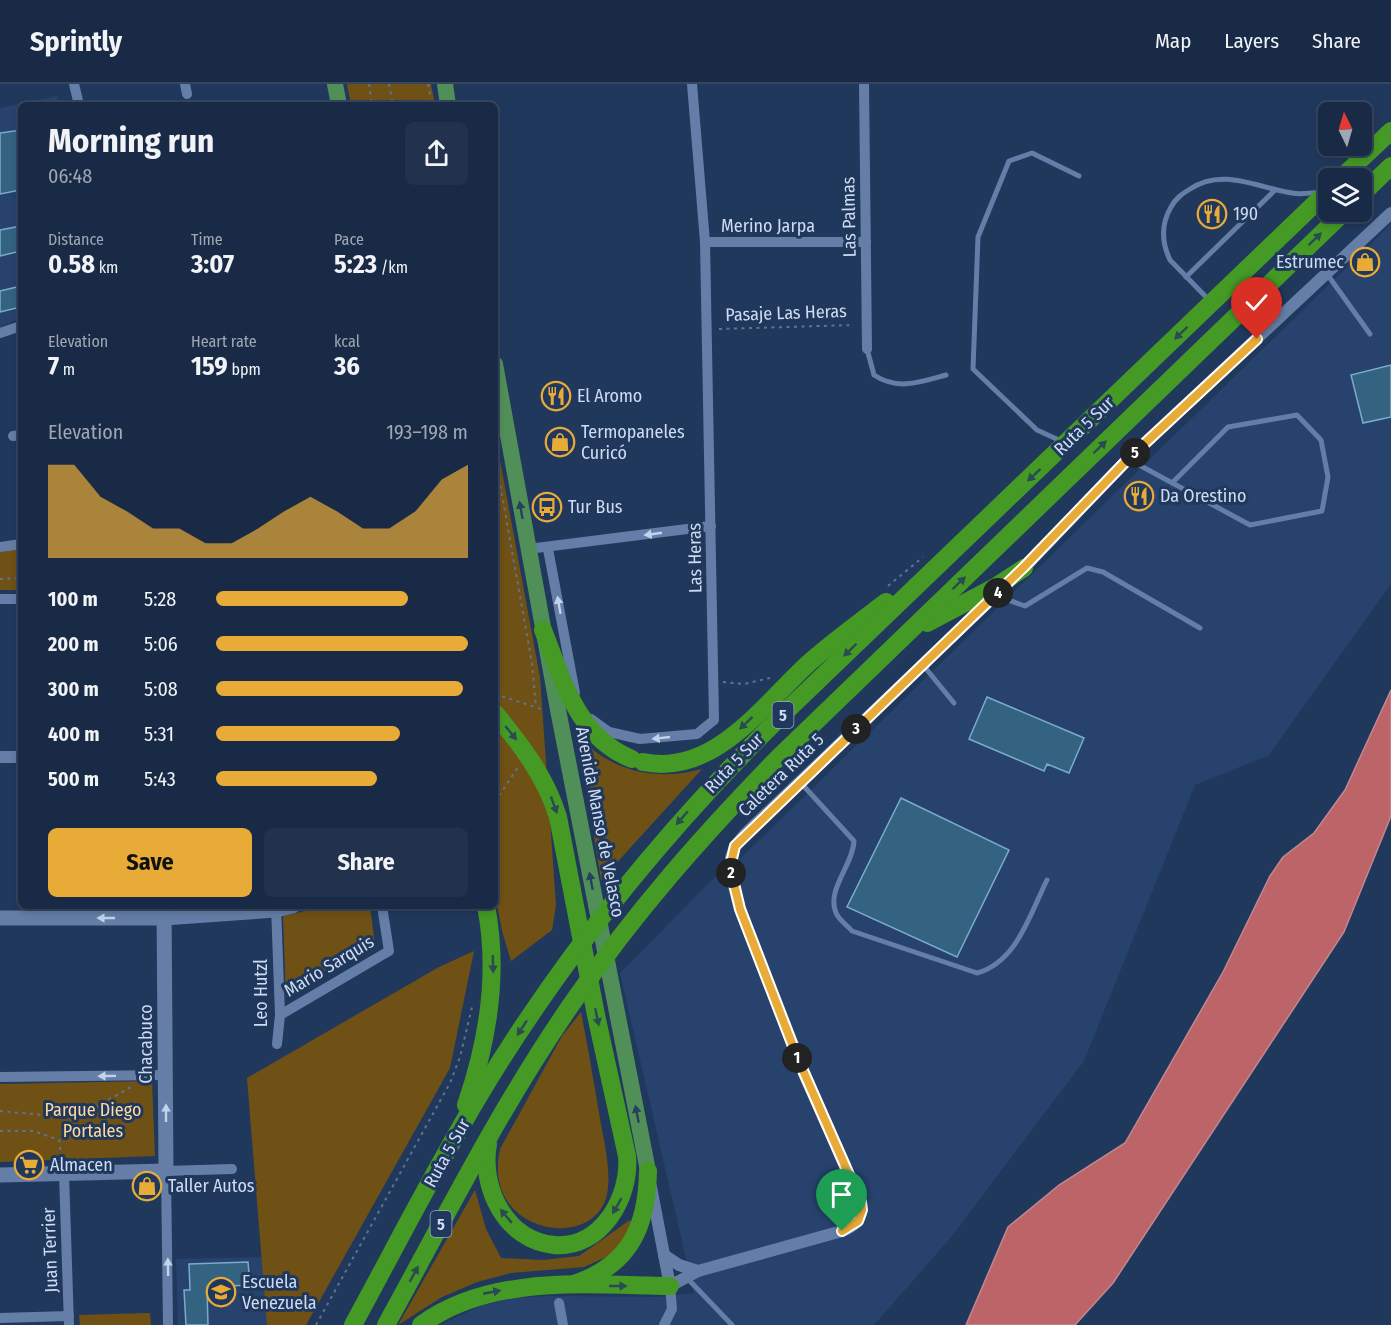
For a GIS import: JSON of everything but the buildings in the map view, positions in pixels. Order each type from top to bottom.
[{"type":"highway","points":[[1352,168],[1391,131]]},
{"type":"highway","points":[[1372,184],[1391,166]]},
{"type":"highway","name":"Ruta 5 Sur","points":[[353,1325],[454,1139],[520,1031],[624,888],[689,811],[734,763],[1318,201]]},
{"type":"highway","name":"Ruta 5 Sur","points":[[386,1325],[497,1123],[572,1004],[634,918],[664,881],[737,800],[1334,222]]},
{"type":"highway","points":[[543,630],[579,715],[603,743],[637,761],[665,765],[682,762],[699,757],[721,744],[826,648],[952,552]]},
{"type":"highway","points":[[902,638],[931,620],[995,587],[1024,567]]},
{"type":"highway","points":[[497,1123],[488,1145],[487,1179],[494,1201],[515,1227],[534,1239],[555,1245],[567,1244],[589,1235],[608,1220],[625,1190],[627,1156],[596,1015],[558,817],[549,792],[498,704]]},
{"type":"highway","points":[[454,1139],[472,1085],[491,995],[493,951],[486,909]]},
{"type":"highway","points":[[567,1286],[601,1271],[618,1259],[631,1243],[643,1217],[648,1171]]},
{"type":"highway","points":[[421,1325],[450,1307],[489,1292],[530,1287],[678,1282]]},
{"type":"main road","points":[[335,84],[338,102]]},
{"type":"main road","points":[[444,84],[447,102]]},
{"type":"main road","name":"Avenida Manso de Velasco","points":[[498,381],[559,715],[648,1171]]},
{"type":"main road","points":[[0,918],[248,909]]},
{"type":"main road","name":"Chacabuco","points":[[164,912],[159,1076],[166,1171]]},
{"type":"main road","points":[[0,1175],[166,1171]]},
{"type":"street","points":[[74,84],[78,102]]},
{"type":"street","name":"Las Heras","points":[[548,549],[575,692],[592,720],[619,736],[640,739],[697,734],[714,720],[705,242],[692,84]]},
{"type":"street","name":"Las Palmas","points":[[864,84],[867,349]]},
{"type":"street","name":"Caletera Ruta 5","points":[[678,1282],[698,1271],[842,1231],[856,1224],[861,1213],[859,1197],[805,1076],[740,909],[731,875],[731,858],[735,846],[996,595],[1128,459],[1391,213]]},
{"type":"street","name":"Merino Jarpa","points":[[705,242],[866,242]]},
{"type":"street","points":[[0,333],[18,327]]},
{"type":"street","points":[[528,549],[548,549],[711,526]]},
{"type":"street","points":[[0,547],[18,544]]},
{"type":"street","points":[[0,599],[18,599]]},
{"type":"street","points":[[0,757],[18,757]]},
{"type":"street","name":"Leo Hutzl","points":[[276,909],[280,1015],[278,1044]]},
{"type":"street","name":"Mario Sarquis","points":[[280,1015],[389,951],[382,909]]},
{"type":"street","points":[[0,1077],[159,1076]]},
{"type":"street","points":[[166,1171],[232,1169]]},
{"type":"street","name":"Chacabuco","points":[[166,1171],[168,1325]]},
{"type":"street","name":"Avenida Manso de Velasco","points":[[648,1171],[664,1256],[678,1282]]},
{"type":"street","name":"Juan Terrier","points":[[64,1174],[69,1321]]},
{"type":"street","points":[[664,1256],[679,1265],[698,1271]]},
{"type":"street","points":[[664,1325],[672,1309],[678,1282]]},
{"type":"street","points":[[559,1303],[563,1325]]},
{"type":"street","points":[[0,1318],[69,1321]]},
{"type":"lane","points":[[1067,443],[1037,430],[973,369],[978,237],[1009,161],[1032,153],[1079,176]]},
{"type":"lane","points":[[1212,303],[1170,260],[1164,237],[1168,211],[1179,196],[1199,183],[1220,179],[1242,180],[1296,194],[1318,192]]},
{"type":"lane","points":[[1186,277],[1275,190]]},
{"type":"lane","points":[[1327,274],[1370,334]]},
{"type":"lane","points":[[867,349],[874,375],[886,382],[910,385],[946,375]]},
{"type":"lane","points":[[1128,459],[1172,483],[1250,525],[1322,511],[1328,477],[1321,440],[1297,414],[1228,427],[1172,483]]},
{"type":"lane","points":[[996,595],[1025,606],[1087,568],[1103,572],[1200,628]]},
{"type":"lane","points":[[923,665],[954,703]]},
{"type":"lane","points":[[800,782],[854,842],[854,852],[832,900],[836,915],[852,931],[977,973],[991,969],[1010,953],[1047,880]]},
{"type":"lane","points":[[678,1282],[732,1325]]},
{"type":"path","points":[[369,84],[372,102]]},
{"type":"path","points":[[389,84],[392,102]]},
{"type":"path","points":[[428,84],[431,102]]},
{"type":"path","name":"Pasaje Las Heras","points":[[707,329],[867,324]]},
{"type":"path","points":[[498,471],[532,663],[536,707]]},
{"type":"path","points":[[0,579],[18,578]]},
{"type":"path","points":[[498,701],[536,707],[559,715]]},
{"type":"path","points":[[498,797],[526,753]]},
{"type":"path","points":[[316,1325],[450,1083],[460,1057],[473,1002]]},
{"type":"path","points":[[0,1111],[43,1115],[84,1114],[159,1076]]},
{"type":"path","points":[[0,1131],[34,1131],[59,1140],[64,1174]]},
{"type":"shaded area","points":[[57,96],[58,102],[28,102]]},
{"type":"shaded area","points":[[18,104],[18,319],[0,327],[0,108]]},
{"type":"shaded area","points":[[1391,224],[1391,584],[1269,755],[1195,785],[1084,1061],[951,1237],[874,1325],[440,1325],[480,1306],[514,1298],[659,1297],[694,1293],[620,973],[712,880],[742,857]]},
{"type":"shaded area","points":[[1391,690],[1391,816],[1344,932],[1113,1283],[1075,1325],[966,1325],[1008,1227],[1059,1185],[1125,1143],[1223,972],[1270,876],[1283,857],[1314,833],[1345,790]]},
{"type":"shaded area","name":"Escuela Venezuela","points":[[262,1257],[267,1325],[178,1325],[176,1259]]},
{"type":"green space","points":[[347,84],[431,84],[434,102],[350,102]]},
{"type":"green space","points":[[498,449],[540,677],[556,905],[552,930],[511,961],[498,909]]},
{"type":"green space","points":[[18,549],[18,590],[0,590],[0,552]]},
{"type":"green space","points":[[578,737],[605,758],[635,771],[668,774],[702,769],[601,880]]},
{"type":"green space","points":[[314,909],[370,909],[375,945],[286,998],[283,916]]},
{"type":"green space","points":[[474,951],[450,1068],[306,1325],[267,1325],[247,1078],[439,967]]},
{"type":"green space","points":[[581,1012],[606,1153],[608,1187],[601,1208],[587,1222],[567,1228],[545,1226],[524,1218],[508,1202],[499,1179],[500,1149],[562,1036]]},
{"type":"green space","name":"Parque Diego Portales","points":[[152,1081],[155,1156],[0,1162],[0,1084]]},
{"type":"green space","points":[[475,1190],[486,1229],[501,1258],[543,1260],[579,1256],[630,1220],[634,1228],[620,1251],[584,1267],[511,1273],[477,1282],[442,1297],[398,1325]]},
{"type":"green space","points":[[150,1313],[151,1325],[80,1325],[79,1315]]},
{"type":"place","name":"190","points":[[1212,214]]},
{"type":"place","name":"Estrumec","points":[[1365,262]]},
{"type":"place","name":"El Aromo","points":[[556,396]]},
{"type":"place","name":"Termopaneles Curicó","points":[[560,442]]},
{"type":"place","name":"Da Orestino","points":[[1139,496]]},
{"type":"place","name":"Tur Bus","points":[[547,507]]},
{"type":"place","name":"Almacen","points":[[29,1165]]},
{"type":"place","name":"Taller Autos","points":[[147,1186]]},
{"type":"place","name":"Escuela Venezuela","points":[[221,1292]]},
{"type":"route","points":[[842,1231],[852,1227],[861,1217],[861,1202],[798,1059],[746,927],[731,875],[731,858],[735,846],[1024,567],[1128,459],[1257,339]]}]
